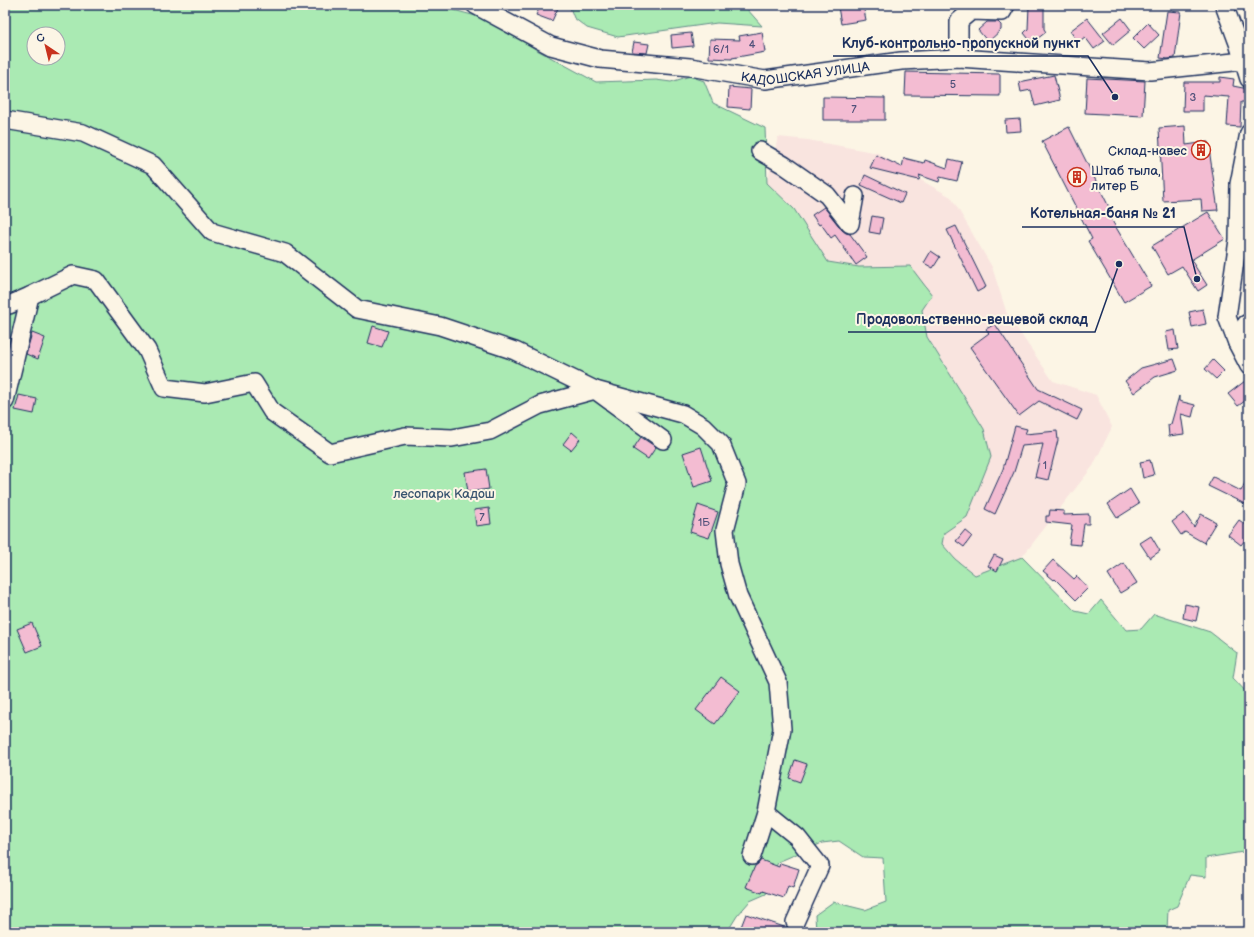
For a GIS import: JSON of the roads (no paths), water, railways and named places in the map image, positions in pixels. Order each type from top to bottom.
[{"type":"street","name":"КАДОШСКАЯ УЛИЦА","points":[[475,5],[552,46],[600,59],[690,67],[765,80],[901,61],[959,58],[1150,71],[1243,61]]},
{"type":"street","points":[[959,58],[961,13],[971,11],[1002,12],[1006,5]]},
{"type":"street","points":[[1224,5],[1249,79]]},
{"type":"street","points":[[5,120],[83,133],[154,165],[212,232],[285,253],[357,309],[440,326],[515,351],[595,390],[663,440]]},
{"type":"street","points":[[1249,133],[1238,240],[1227,317],[1237,343],[1249,366]]},
{"type":"street","points":[[760,151],[784,165],[827,196],[850,224],[855,196]]},
{"type":"street","points":[[5,304],[9,305],[74,275],[96,280],[147,350],[164,388],[205,393],[254,383],[272,412],[330,453],[405,436],[452,438],[490,430],[540,405],[595,390],[683,414],[703,426],[721,444],[737,484],[725,530],[729,564],[738,596],[778,682],[782,729],[766,812],[752,856]]},
{"type":"street","points":[[5,401],[30,296]]},
{"type":"street","points":[[1237,343],[1246,324]]},
{"type":"street","points":[[766,812],[797,837],[820,866],[795,922]]},
{"type":"place","name":"Клуб-контрольно-пропускной пункт","points":[[1115,97]]},
{"type":"place","name":"Склад-навес","points":[[1201,150]]},
{"type":"place","name":"Штаб тыла, литер Б","points":[[1077,177]]},
{"type":"place","name":"Продовольственно-вещевой склад","points":[[1119,264]]},
{"type":"place","name":"Котельная-баня № 21","points":[[1197,279]]},
{"type":"park label","name":"лесопарк Кадош","points":[[444,493]]}]
